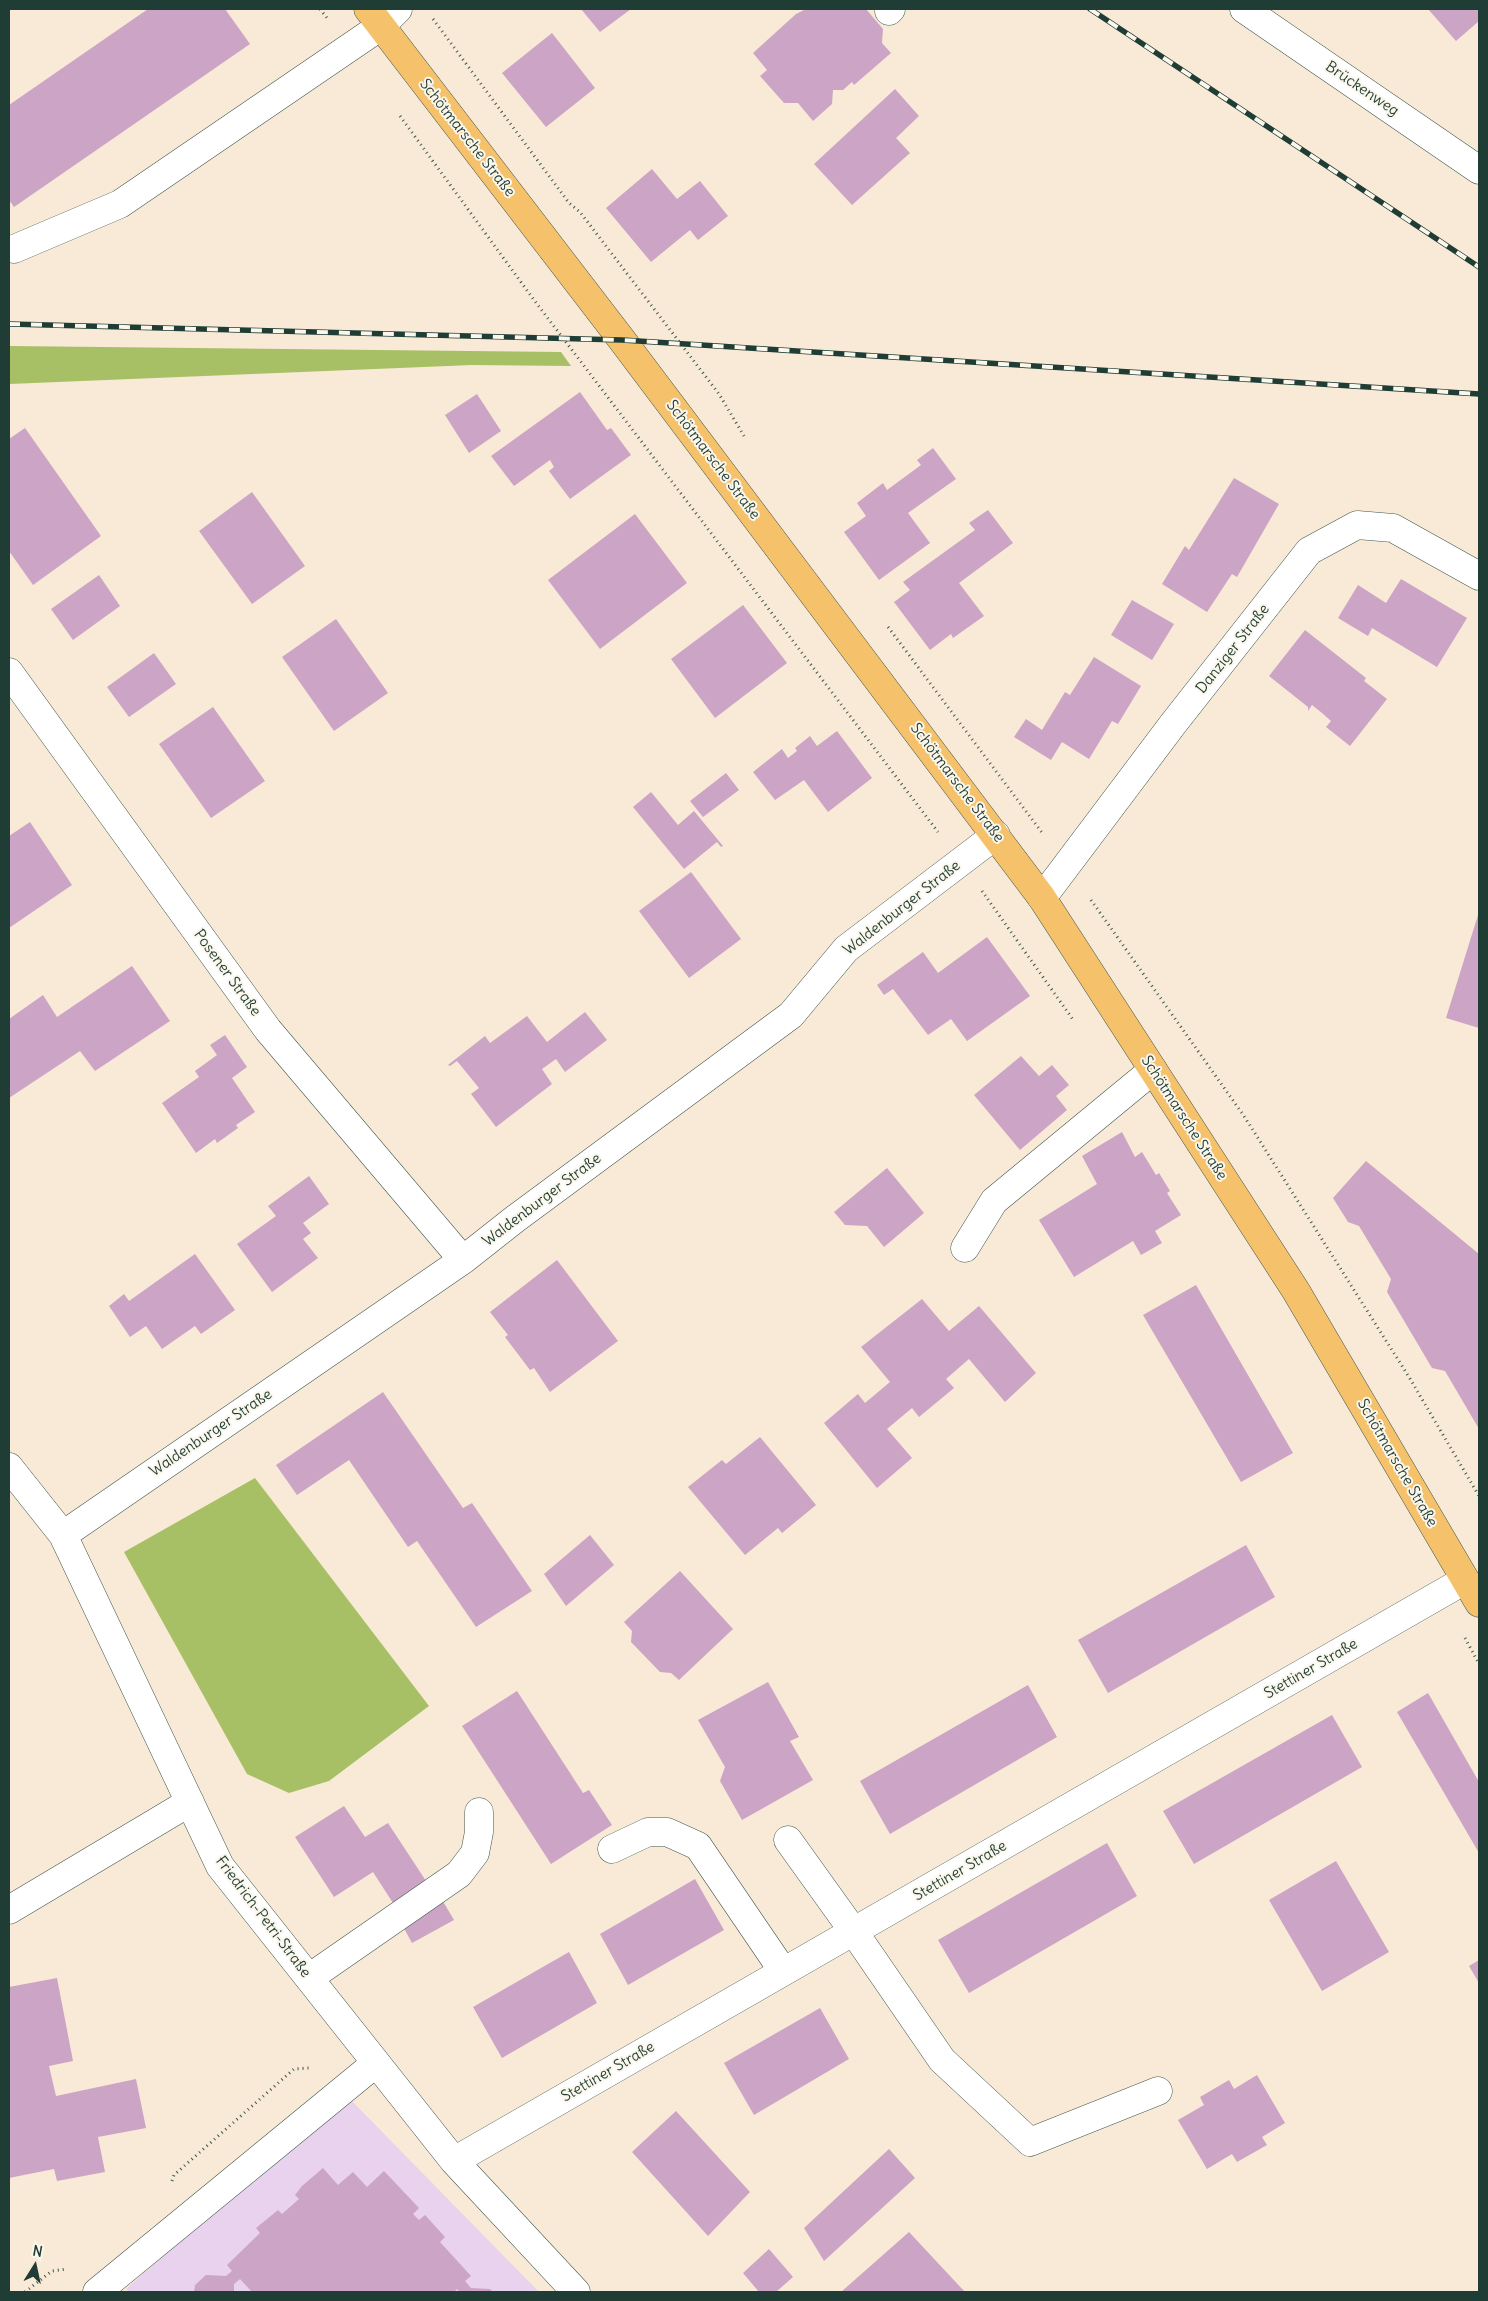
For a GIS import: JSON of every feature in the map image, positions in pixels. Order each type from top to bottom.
[{"type":"main road","name":"Schötmarsche Straße","points":[[382,15],[628,348],[1042,898],[1296,1292],[1479,1603]]},
{"type":"street","name":"Brückenweg","points":[[1244,9],[1479,170]]},
{"type":"street","points":[[14,248],[120,204],[350,47],[382,15]]},
{"type":"street","name":"Danziger Straße","points":[[1042,898],[1173,724],[1309,551],[1357,524],[1393,528],[1479,576]]},
{"type":"street","name":"Posener Straße","points":[[9,672],[268,1030],[463,1260]]},
{"type":"street","name":"Waldenburger Straße","points":[[63,1534],[463,1260],[515,1219],[791,1015],[846,949],[996,835]]},
{"type":"street","points":[[965,1248],[994,1201],[1153,1070]]},
{"type":"street","name":"Friedrich-Petri-Straße","points":[[9,1467],[63,1534],[220,1866],[454,2161],[576,2292]]},
{"type":"street","name":"Stettiner Straße","points":[[454,2161],[1466,1580]]},
{"type":"street","points":[[9,1910],[190,1802]]},
{"type":"street","points":[[309,1978],[459,1874],[475,1853],[479,1832],[479,1812]]},
{"type":"street","points":[[612,1849],[648,1832],[667,1832],[698,1846],[783,1971]]},
{"type":"street","points":[[788,1840],[942,2060],[1030,2142],[1158,2091]]},
{"type":"street","points":[[97,2292],[376,2063]]},
{"type":"path","points":[[320,9],[350,47]]},
{"type":"path","points":[[396,110],[534,300],[961,862],[1080,1029]]},
{"type":"path","points":[[1441,1594],[1479,1664]]},
{"type":"shaded area","points":[[346,2095],[539,2292],[129,2292],[126,2289]]},
{"type":"green space","points":[[9,346],[561,352],[571,366],[472,365],[9,384]]},
{"type":"green space","points":[[255,1478],[429,1706],[329,1781],[289,1793],[247,1774],[124,1552]]},
{"type":"building","points":[[148,9],[225,9],[250,44],[14,207],[9,200],[9,105]]},
{"type":"building","points":[[581,9],[631,9],[600,32]]},
{"type":"building","points":[[806,9],[866,9],[883,29],[882,43],[891,53],[854,85],[852,82],[843,90],[833,90],[832,104],[813,121],[798,103],[784,103],[760,76],[767,70],[753,53],[796,14]]},
{"type":"building","points":[[1428,9],[1479,9],[1479,21],[1456,41]]},
{"type":"building","points":[[552,33],[595,88],[546,127],[502,73]]},
{"type":"building","points":[[895,89],[919,116],[896,138],[910,153],[852,205],[814,164]]},
{"type":"building","points":[[652,169],[677,199],[700,181],[728,216],[698,240],[690,230],[651,262],[606,208]]},
{"type":"building","points":[[580,392],[607,430],[611,428],[631,455],[570,499],[549,471],[554,467],[550,460],[514,486],[491,456]]},
{"type":"building","points":[[477,394],[501,431],[469,453],[445,415]]},
{"type":"building","points":[[25,428],[101,536],[33,585],[9,551],[9,439]]},
{"type":"building","points":[[933,448],[956,479],[908,513],[930,543],[879,580],[844,532],[866,516],[857,503],[883,483],[887,490],[921,465],[917,460]]},
{"type":"building","points":[[1234,478],[1279,504],[1237,577],[1232,574],[1207,612],[1162,584],[1185,546],[1189,550]]},
{"type":"building","points":[[252,492],[305,566],[252,604],[199,531]]},
{"type":"building","points":[[988,510],[1013,543],[959,583],[984,616],[953,638],[951,634],[930,650],[894,602],[910,590],[903,582],[975,530],[969,523]]},
{"type":"building","points":[[635,514],[687,583],[600,649],[548,580]]},
{"type":"building","points":[[99,575],[120,606],[73,640],[51,609]]},
{"type":"building","points":[[1401,579],[1467,618],[1437,667],[1372,628],[1368,636],[1338,618],[1358,585],[1386,603]]},
{"type":"building","points":[[1132,600],[1174,624],[1152,660],[1111,635]]},
{"type":"building","points":[[743,605],[787,663],[715,718],[671,659]]},
{"type":"building","points":[[336,619],[388,693],[334,731],[282,657]]},
{"type":"building","points":[[1305,630],[1366,678],[1364,681],[1387,699],[1350,746],[1326,727],[1331,721],[1322,713],[1312,705],[1308,711],[1308,707],[1269,676]]},
{"type":"building","points":[[154,653],[176,684],[129,717],[107,687]]},
{"type":"building","points":[[1094,657],[1141,686],[1118,724],[1112,721],[1089,759],[1062,742],[1051,760],[1014,737],[1026,719],[1042,730],[1065,692],[1070,695]]},
{"type":"building","points":[[213,707],[265,781],[211,818],[159,744]]},
{"type":"building","points":[[837,731],[872,778],[828,812],[804,780],[775,800],[753,772],[782,749],[788,758],[797,751],[795,748],[810,736],[817,746]]},
{"type":"building","points":[[726,773],[739,790],[703,817],[690,801]]},
{"type":"building","points":[[651,792],[678,825],[694,811],[723,846],[721,847],[717,842],[684,869],[633,807]]},
{"type":"building","points":[[30,822],[72,885],[9,928],[9,836]]},
{"type":"building","points":[[691,872],[741,939],[689,978],[639,911]]},
{"type":"building","points":[[1479,915],[1479,1028],[1446,1018]]},
{"type":"building","points":[[987,937],[1030,996],[967,1041],[951,1019],[928,1035],[893,989],[884,995],[877,985],[923,952],[938,973]]},
{"type":"building","points":[[132,966],[170,1021],[95,1071],[80,1051],[9,1098],[9,1019],[43,995],[57,1017]]},
{"type":"building","points":[[585,1012],[607,1040],[565,1072],[556,1059],[542,1069],[552,1084],[496,1127],[471,1094],[479,1088],[457,1061],[450,1066],[448,1065],[485,1036],[490,1043],[527,1016],[547,1042]]},
{"type":"building","points":[[225,1035],[247,1067],[232,1078],[255,1112],[236,1125],[238,1128],[217,1143],[215,1139],[196,1153],[162,1103],[199,1077],[195,1071],[217,1055],[210,1045]]},
{"type":"building","points":[[1021,1056],[1039,1076],[1052,1065],[1069,1085],[1056,1096],[1067,1110],[1020,1150],[974,1095]]},
{"type":"building","points":[[1122,1132],[1135,1157],[1142,1152],[1156,1175],[1159,1173],[1170,1191],[1167,1193],[1181,1215],[1155,1231],[1162,1243],[1141,1255],[1133,1241],[1074,1277],[1039,1220],[1097,1184],[1082,1156]]},
{"type":"building","points":[[1366,1161],[1479,1254],[1479,1429],[1445,1371],[1432,1368],[1387,1292],[1391,1279],[1359,1226],[1348,1222],[1333,1198]]},
{"type":"building","points":[[887,1168],[924,1213],[884,1247],[867,1226],[845,1225],[834,1212]]},
{"type":"building","points":[[309,1176],[329,1204],[303,1223],[311,1233],[303,1239],[318,1258],[272,1292],[237,1244],[276,1216],[268,1206]]},
{"type":"building","points":[[195,1254],[235,1310],[201,1334],[195,1326],[162,1349],[146,1326],[130,1337],[109,1306],[124,1294],[129,1301]]},
{"type":"building","points":[[557,1260],[618,1341],[550,1392],[534,1368],[530,1370],[505,1337],[508,1335],[490,1312]]},
{"type":"building","points":[[1196,1285],[1293,1453],[1241,1482],[1143,1315]]},
{"type":"building","points":[[922,1299],[949,1331],[979,1306],[1036,1373],[1005,1402],[969,1359],[946,1379],[954,1388],[919,1417],[912,1408],[887,1429],[912,1458],[877,1488],[824,1423],[858,1394],[865,1403],[890,1382],[861,1347]]},
{"type":"building","points":[[383,1392],[463,1508],[472,1503],[532,1591],[476,1627],[417,1541],[408,1547],[349,1460],[297,1495],[276,1465]]},
{"type":"building","points":[[760,1437],[816,1505],[782,1533],[778,1528],[745,1555],[688,1487],[722,1460],[726,1464]]},
{"type":"building","points":[[590,1535],[614,1565],[566,1606],[544,1574]]},
{"type":"building","points":[[1246,1545],[1275,1597],[1108,1693],[1078,1640]]},
{"type":"building","points":[[680,1571],[733,1629],[679,1680],[671,1673],[660,1672],[631,1642],[632,1631],[624,1622]]},
{"type":"building","points":[[768,1682],[799,1737],[790,1741],[813,1780],[742,1820],[720,1781],[725,1767],[698,1720]]},
{"type":"building","points":[[1028,1685],[1057,1737],[890,1834],[860,1781]]},
{"type":"building","points":[[517,1691],[583,1793],[589,1790],[612,1825],[551,1864],[462,1726]]},
{"type":"building","points":[[1428,1693],[1479,1782],[1479,1853],[1397,1712]]},
{"type":"building","points":[[1332,1715],[1362,1767],[1194,1864],[1163,1811]]},
{"type":"building","points":[[344,1806],[365,1837],[388,1823],[426,1881],[393,1903],[373,1872],[334,1897],[295,1837]]},
{"type":"building","points":[[1107,1843],[1137,1896],[969,1993],[938,1940]]},
{"type":"building","points":[[1336,1861],[1389,1952],[1322,1991],[1269,1900]]},
{"type":"building","points":[[695,1879],[724,1930],[628,1985],[600,1934]]},
{"type":"building","points":[[441,1898],[454,1920],[412,1943],[400,1921]]},
{"type":"building","points":[[569,1952],[597,2003],[502,2058],[473,2007]]},
{"type":"building","points":[[1479,1960],[1479,1983],[1469,1966]]},
{"type":"building","points":[[57,1978],[73,2061],[49,2066],[56,2096],[136,2079],[146,2128],[98,2137],[105,2172],[57,2181],[54,2169],[9,2178],[9,1987]]},
{"type":"building","points":[[820,2008],[849,2059],[754,2115],[724,2063]]},
{"type":"building","points":[[1257,2075],[1285,2123],[1262,2137],[1267,2145],[1237,2162],[1232,2154],[1207,2169],[1178,2120],[1204,2105],[1200,2097],[1229,2080],[1234,2089]]},
{"type":"building","points":[[676,2111],[750,2192],[708,2236],[632,2152]]},
{"type":"building","points":[[889,2149],[915,2178],[824,2261],[804,2228]]},
{"type":"building","points":[[323,2168],[338,2185],[353,2172],[367,2187],[384,2171],[419,2208],[413,2214],[419,2220],[425,2215],[445,2237],[440,2242],[471,2276],[465,2281],[471,2288],[490,2289],[493,2292],[460,2292],[457,2289],[454,2292],[252,2292],[240,2279],[234,2284],[234,2292],[194,2292],[195,2285],[206,2275],[226,2276],[232,2271],[227,2265],[260,2233],[256,2228],[278,2210],[282,2214],[299,2199],[295,2195],[302,2186]]},
{"type":"building","points":[[909,2232],[965,2292],[841,2292]]},
{"type":"building","points":[[769,2249],[793,2277],[776,2292],[759,2292],[743,2273]]},
{"type":"railway","points":[[1090,9],[1479,267]]},
{"type":"railway","points":[[9,324],[622,340],[1479,394]]}]
